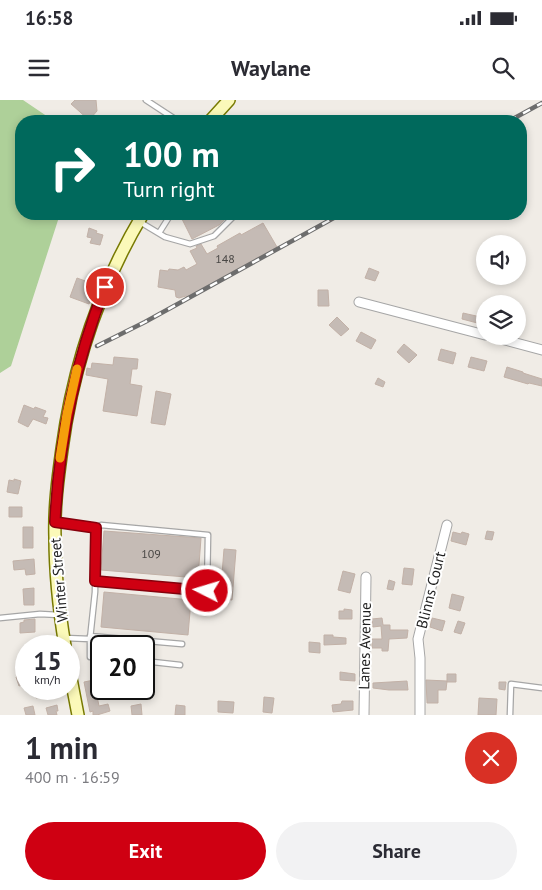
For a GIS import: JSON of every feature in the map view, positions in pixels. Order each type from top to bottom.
[{"type":"street","points":[[215,115],[229,100]]},
{"type":"street","name":"Winter Street","points":[[63,635],[56,572],[55,522],[58,476],[67,414],[76,375],[99,303],[112,272],[139,220]]},
{"type":"street","points":[[359,302],[476,332]]},
{"type":"street","points":[[523,345],[542,350]]},
{"type":"street","name":"Blinns Court","points":[[420,715],[418,639],[448,525]]},
{"type":"street","name":"Lanes Avenue","points":[[364,715],[366,577]]},
{"type":"street","points":[[75,700],[78,715]]},
{"type":"lane","points":[[146,100],[169,115]]},
{"type":"lane","points":[[144,220],[165,237],[190,244],[214,236],[230,220]]},
{"type":"lane","points":[[159,233],[167,220]]},
{"type":"lane","points":[[55,522],[96,528],[101,524],[208,535],[207,591],[95,581]]},
{"type":"lane","points":[[90,635],[95,581],[96,528]]},
{"type":"lane","points":[[0,618],[40,614],[60,615]]},
{"type":"lane","points":[[80,640],[90,638]]},
{"type":"lane","points":[[155,642],[182,644]]},
{"type":"lane","points":[[155,663],[180,665]]},
{"type":"lane","points":[[510,715],[512,684],[542,688]]},
{"type":"green space","points":[[0,100],[23,100],[45,115],[15,115],[15,220],[58,220],[11,366],[0,373]]},
{"type":"building","points":[[75,100],[96,100],[97,111],[93,115],[83,115],[71,104]]},
{"type":"building","points":[[182,220],[224,220],[219,225],[192,239]]},
{"type":"building","points":[[263,223],[277,247],[187,297],[176,297],[175,290],[158,287],[160,270],[178,270],[184,267],[186,270],[197,264],[190,251],[197,248],[196,246],[201,244],[207,254],[240,233],[241,235]]},
{"type":"building","points":[[89,228],[103,235],[100,245],[90,243],[92,238],[87,237]]},
{"type":"building","points":[[369,268],[379,272],[375,281],[365,278]]},
{"type":"building","points":[[77,278],[88,282],[85,289],[93,293],[89,304],[70,297]]},
{"type":"building","points":[[318,290],[328,290],[329,306],[318,306]]},
{"type":"building","points":[[463,313],[476,316],[476,323],[462,319]]},
{"type":"building","points":[[337,317],[349,329],[341,336],[329,325]]},
{"type":"building","points":[[361,332],[376,340],[371,349],[356,341]]},
{"type":"building","points":[[404,344],[417,355],[409,363],[397,352]]},
{"type":"building","points":[[441,349],[456,353],[453,364],[438,360]]},
{"type":"building","points":[[114,357],[138,359],[137,369],[132,369],[130,384],[142,386],[137,416],[103,411],[108,379],[86,375],[87,368],[91,369],[92,363],[113,365]]},
{"type":"building","points":[[471,357],[487,361],[484,371],[468,367]]},
{"type":"building","points":[[507,367],[542,379],[542,386],[504,377]]},
{"type":"building","points":[[378,378],[385,382],[383,387],[375,384]]},
{"type":"building","points":[[156,391],[171,394],[165,425],[151,423]]},
{"type":"building","points":[[24,405],[46,411],[43,417],[48,418],[46,424],[33,419],[28,427],[18,422]]},
{"type":"building","points":[[14,479],[21,481],[18,494],[7,492],[9,480],[14,481]]},
{"type":"building","points":[[9,507],[22,507],[22,517],[9,517]]},
{"type":"building","points":[[23,527],[33,527],[33,548],[23,548]]},
{"type":"building","points":[[104,531],[201,538],[198,578],[101,570]]},
{"type":"building","points":[[487,531],[494,532],[492,540],[485,539]]},
{"type":"building","points":[[453,532],[469,534],[466,545],[451,541]]},
{"type":"building","points":[[224,549],[236,550],[232,600],[220,599]]},
{"type":"building","points":[[34,559],[35,574],[26,575],[25,569],[14,570],[13,561]]},
{"type":"building","points":[[404,568],[414,569],[412,585],[402,584]]},
{"type":"building","points":[[343,571],[355,574],[350,593],[338,590]]},
{"type":"building","points":[[389,580],[395,582],[393,590],[387,589]]},
{"type":"building","points":[[34,588],[34,605],[24,605],[23,589]]},
{"type":"building","points":[[104,592],[191,600],[188,635],[101,627]]},
{"type":"building","points":[[452,594],[464,597],[460,611],[449,608]]},
{"type":"building","points":[[344,609],[352,610],[352,619],[339,619],[339,611],[344,611]]},
{"type":"building","points":[[382,618],[383,625],[390,625],[390,630],[408,630],[407,638],[389,639],[388,651],[382,651],[382,648],[372,648],[372,639],[382,639],[381,626],[373,627],[372,619]]},
{"type":"building","points":[[432,618],[445,621],[442,631],[430,627]]},
{"type":"building","points":[[35,619],[35,632],[20,633],[20,623],[24,622],[24,620]]},
{"type":"building","points":[[458,621],[465,623],[461,634],[454,632]]},
{"type":"building","points":[[324,635],[346,638],[346,644],[324,645]]},
{"type":"building","points":[[309,642],[320,643],[320,653],[309,652]]},
{"type":"building","points":[[340,672],[355,674],[355,681],[340,680]]},
{"type":"building","points":[[447,674],[456,674],[456,682],[447,682]]},
{"type":"building","points":[[426,680],[447,681],[446,690],[438,690],[438,703],[427,703]]},
{"type":"building","points":[[90,681],[90,700],[98,700],[99,706],[108,704],[110,711],[97,715],[93,715],[93,711],[90,712],[84,682]]},
{"type":"building","points":[[407,681],[408,690],[373,688],[373,683]]},
{"type":"building","points":[[499,682],[506,682],[505,690],[499,689]]},
{"type":"building","points":[[264,697],[274,698],[272,713],[263,712]]},
{"type":"building","points":[[479,698],[497,699],[496,715],[478,715]]},
{"type":"building","points":[[218,701],[234,702],[233,713],[218,712]]},
{"type":"building","points":[[342,701],[353,701],[353,710],[333,712],[332,705],[341,704]]},
{"type":"building","points":[[141,704],[142,715],[132,715],[131,706]]},
{"type":"building","points":[[57,705],[57,715],[48,715],[46,708]]},
{"type":"building","points":[[176,705],[185,706],[185,715],[175,715]]},
{"type":"building","points":[[33,706],[35,715],[26,715],[24,708]]},
{"type":"railway","points":[[520,115],[542,103]]},
{"type":"railway","points":[[97,346],[145,322],[330,220]]},
{"type":"slow traffic","points":[[60,458],[77,369]]},
{"type":"route","points":[[105,287],[87,338],[71,394],[56,496],[55,522],[96,528],[95,581],[207,591]]}]
